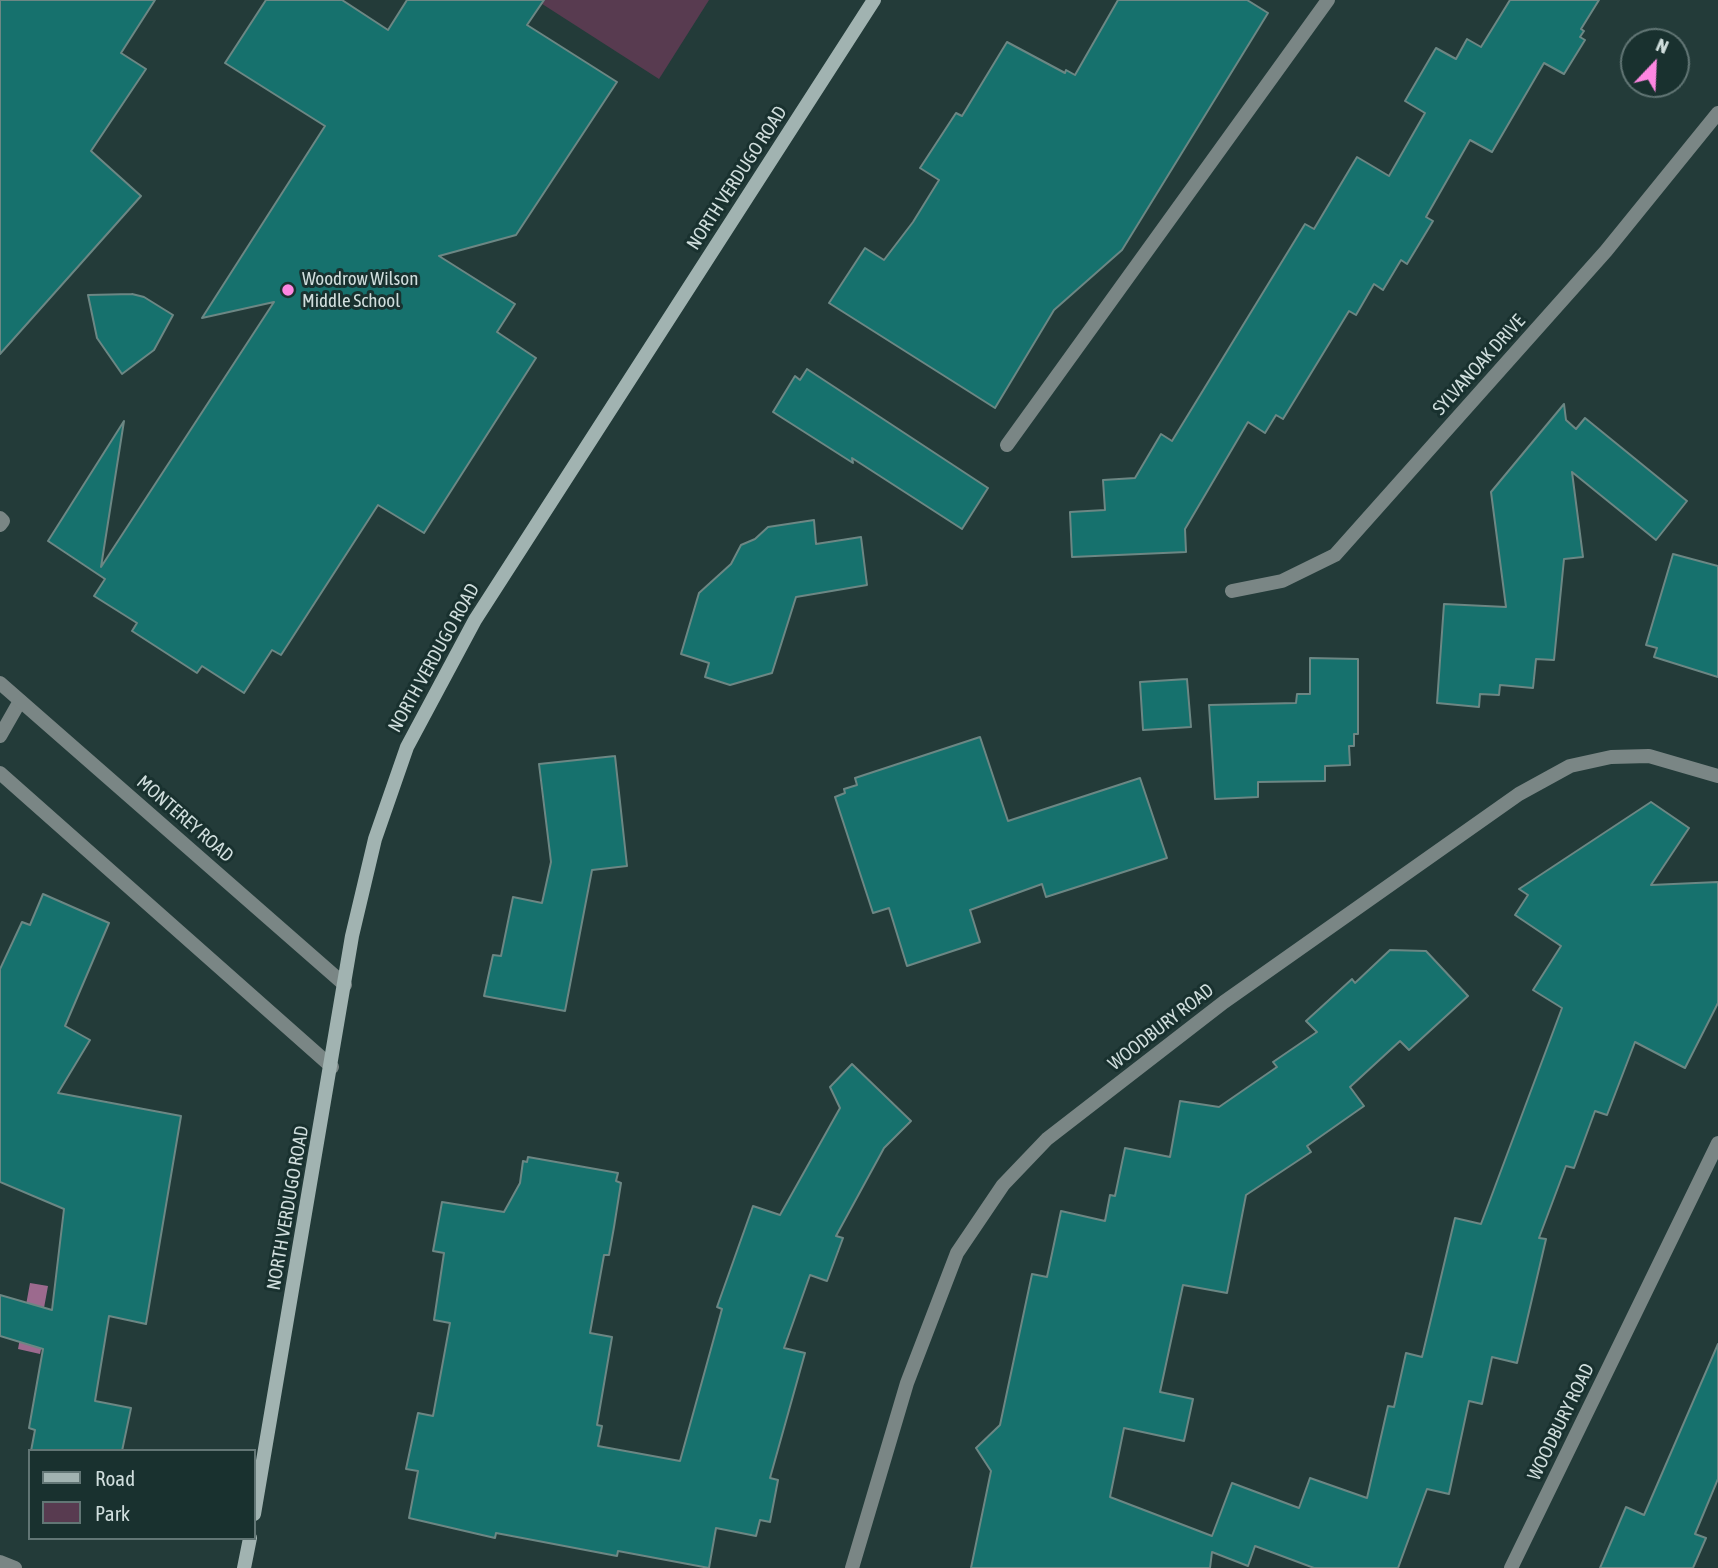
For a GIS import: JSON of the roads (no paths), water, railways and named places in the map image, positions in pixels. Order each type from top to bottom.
[{"type":"main road","name":"NORTH VERDUGO ROAD","points":[[256,1503],[332,1067],[352,936],[375,839],[407,747],[475,620],[874,0]]},
{"type":"main road","points":[[244,1568],[250,1540]]},
{"type":"street","points":[[1007,446],[1328,0]]},
{"type":"street","name":"SYLVANOAK DRIVE","points":[[1233,591],[1282,581],[1335,555],[1606,250],[1718,114]]},
{"type":"street","points":[[0,518],[3,521],[0,525]]},
{"type":"street","name":"MONTEREY ROAD","points":[[0,683],[345,985]]},
{"type":"street","points":[[0,736],[20,701]]},
{"type":"street","name":"WOODBURY ROAD","points":[[852,1568],[907,1383],[957,1253],[1003,1185],[1047,1139],[1224,1002],[1519,794],[1570,766],[1611,757],[1649,756],[1718,776]]},
{"type":"street","points":[[0,773],[332,1067]]},
{"type":"street","name":"WOODBURY ROAD","points":[[1511,1568],[1718,1143]]},
{"type":"street","points":[[0,1562],[15,1568]]},
{"type":"place","name":"Woodrow Wilson Middle School","points":[[288,290]]}]
